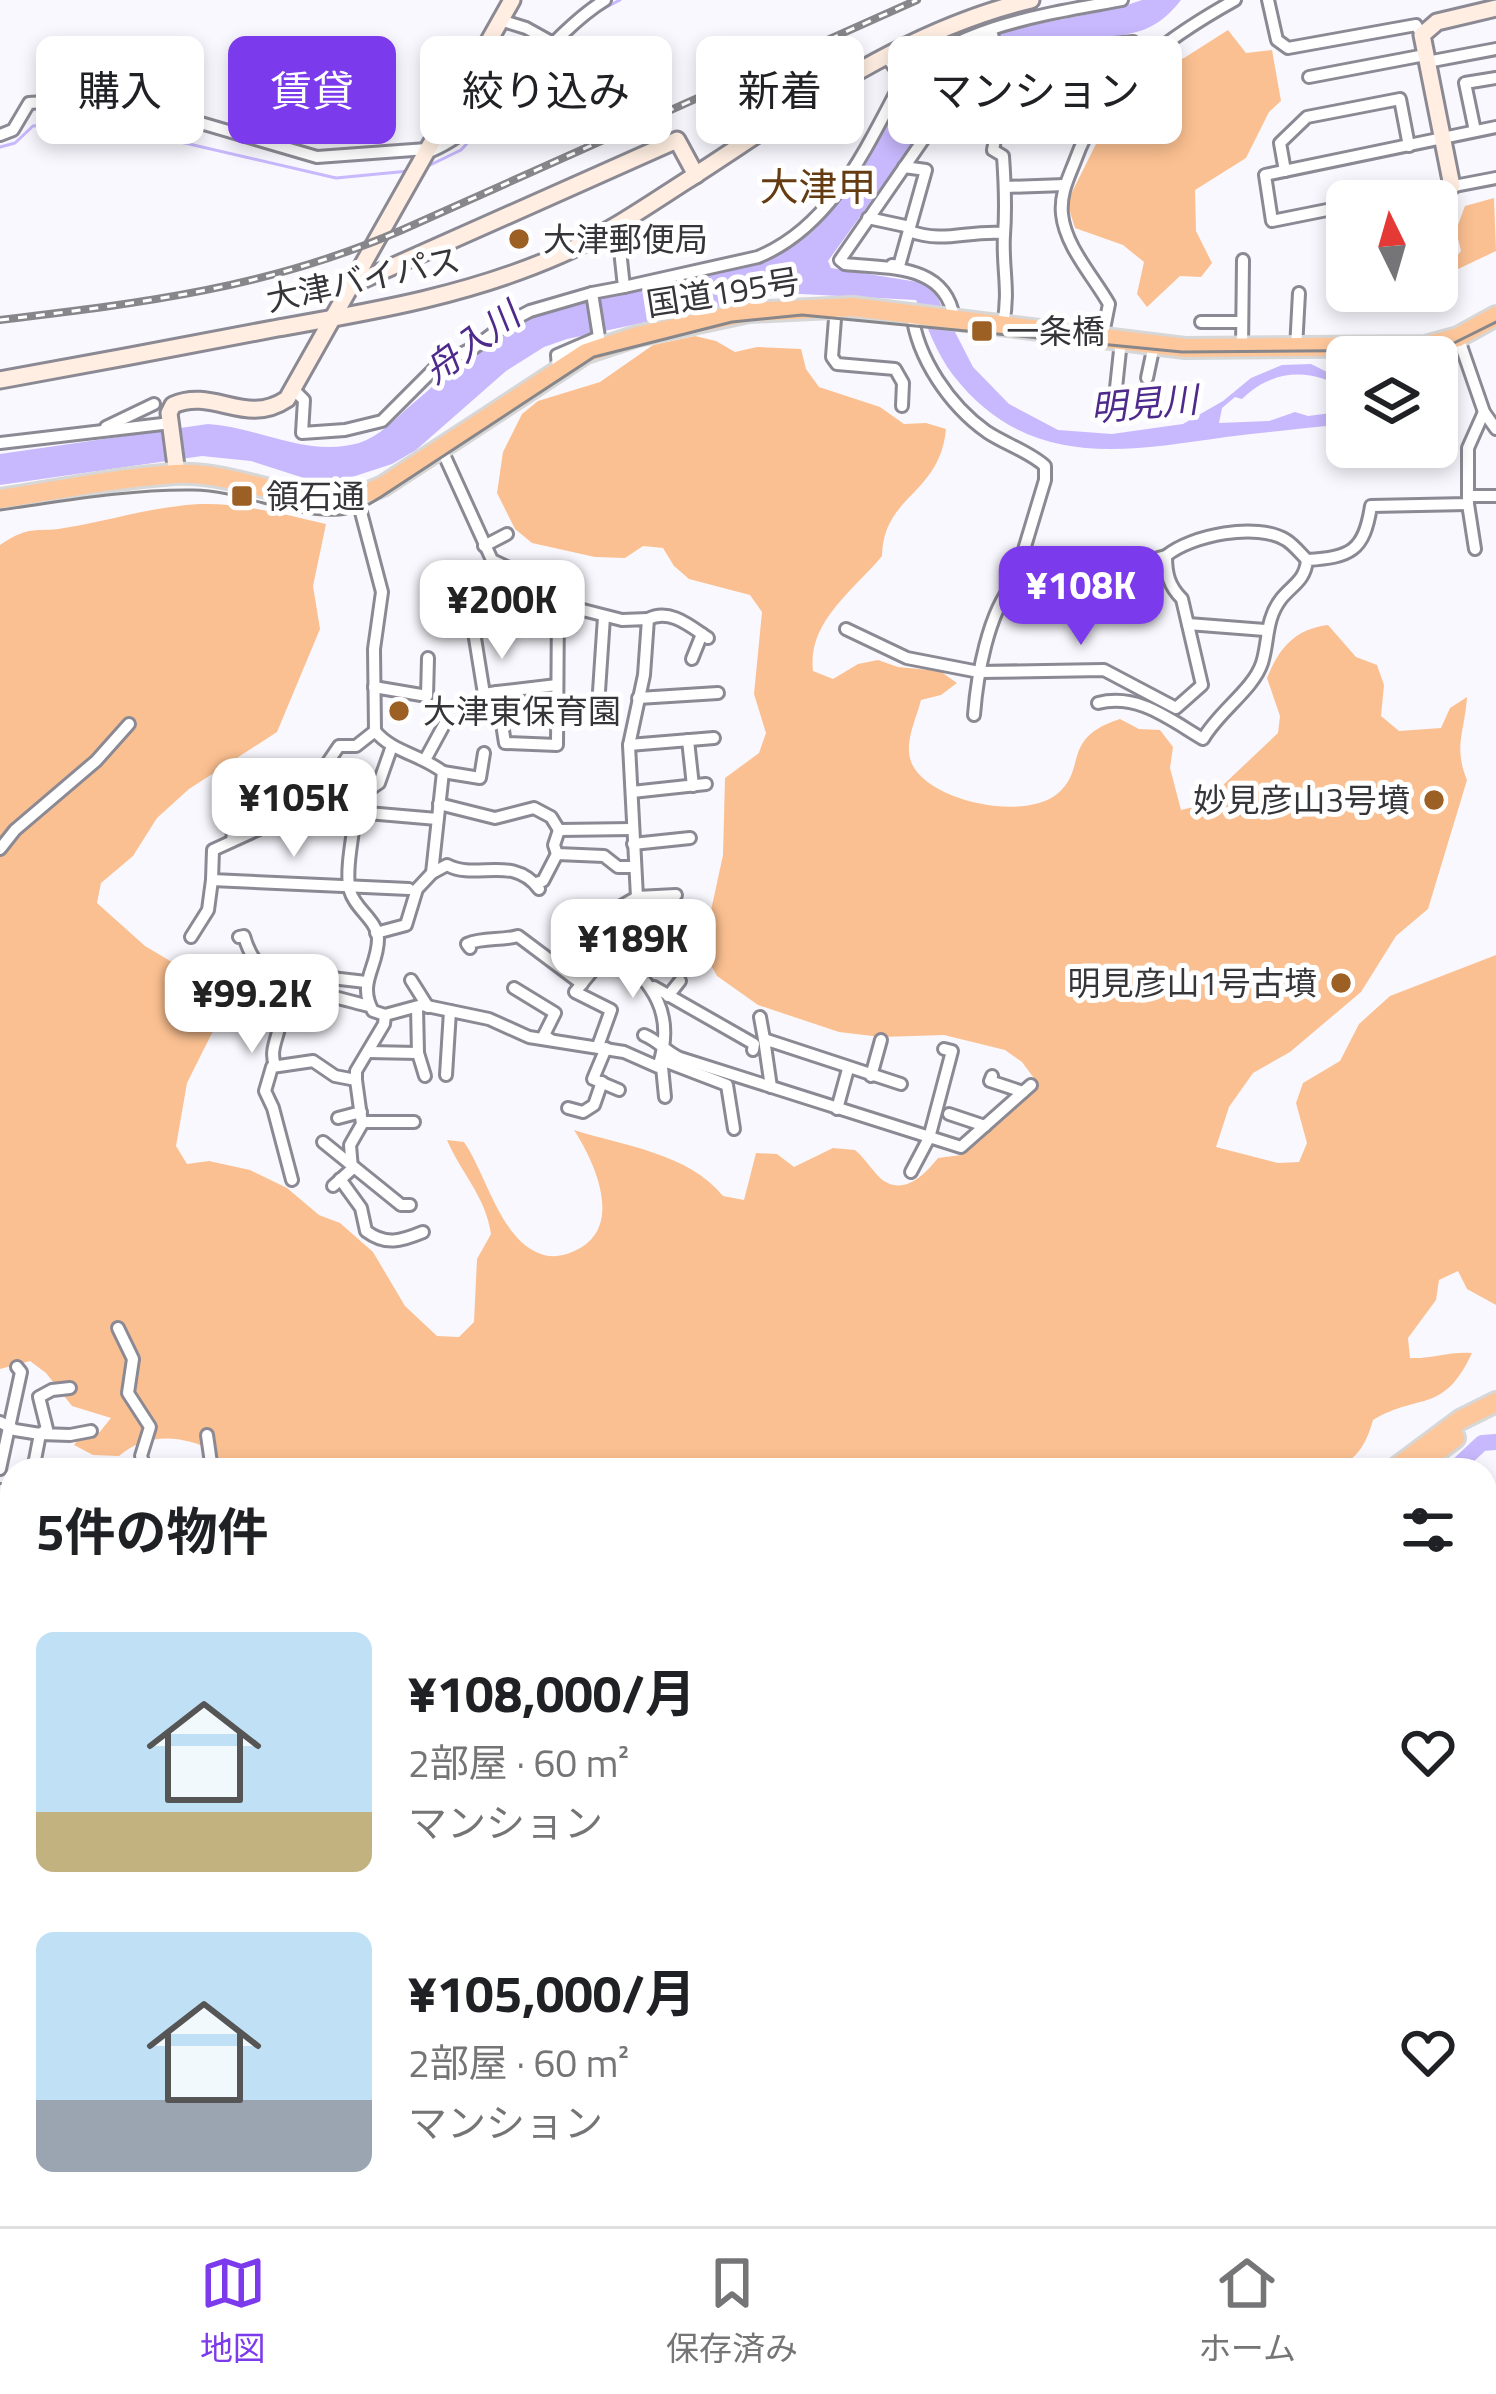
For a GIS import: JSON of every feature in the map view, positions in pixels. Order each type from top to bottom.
[{"type":"highway","name":"国道195号","points":[[0,499],[176,467],[321,500],[357,496],[383,486],[558,368],[600,347],[722,316],[836,306],[1154,345],[1326,348]]},
{"type":"highway","name":"国道195号","points":[[1458,337],[1496,316]]},
{"type":"highway","points":[[1409,1458],[1460,1420],[1496,1402]]},
{"type":"highway","points":[[1428,1458],[1496,1415]]},
{"type":"main road","points":[[176,467],[173,405],[185,400],[264,410],[287,399],[512,0]]},
{"type":"main road","name":"大津バイパス","points":[[0,380],[429,300],[502,278],[612,229],[844,77],[958,22],[1031,0]]},
{"type":"main road","points":[[1450,180],[1422,35],[1437,22],[1496,8]]},
{"type":"main road","points":[[351,285],[677,140],[696,175]]},
{"type":"street","points":[[559,36],[605,0]]},
{"type":"street","points":[[986,36],[1045,14],[1122,0]]},
{"type":"street","points":[[1172,36],[1234,0]]},
{"type":"street","points":[[1268,0],[1276,36],[1288,48],[1416,25],[1422,35]]},
{"type":"street","points":[[500,20],[540,36]]},
{"type":"street","points":[[1309,77],[1496,49]]},
{"type":"street","points":[[1475,131],[1465,83],[1496,78]]},
{"type":"street","points":[[1285,171],[1280,143],[1307,117],[1400,99],[1409,146]]},
{"type":"street","points":[[0,135],[13,130],[29,103],[60,101],[118,107],[151,122],[187,119],[317,157],[425,151],[442,144]]},
{"type":"street","points":[[437,366],[530,311],[758,257],[801,233],[819,218],[888,106]]},
{"type":"street","points":[[1326,210],[1272,220],[1265,175],[1496,127]]},
{"type":"street","points":[[840,260],[920,144]]},
{"type":"street","points":[[994,144],[993,150],[1003,156],[1008,219],[1004,233],[1009,296],[1003,324]]},
{"type":"street","points":[[1083,144],[1065,185],[1062,217],[1067,235],[1109,304],[1116,388]]},
{"type":"street","points":[[840,260],[899,266],[926,170],[904,167]]},
{"type":"street","points":[[1458,186],[1496,178]]},
{"type":"street","points":[[1006,187],[1065,185]]},
{"type":"street","points":[[868,218],[936,241],[973,231],[1004,233]]},
{"type":"street","points":[[612,229],[619,241],[624,287]]},
{"type":"street","points":[[840,260],[924,274],[946,294],[951,317]]},
{"type":"street","points":[[1242,349],[1243,260]]},
{"type":"street","points":[[1297,348],[1299,293]]},
{"type":"street","points":[[558,368],[557,355],[599,337],[592,295]]},
{"type":"street","points":[[836,306],[832,357],[837,364],[895,370],[903,383],[902,406]]},
{"type":"street","points":[[916,313],[933,373],[946,392],[987,432],[1045,466],[1014,583],[1004,595],[979,672],[974,715]]},
{"type":"street","points":[[1201,322],[1241,322]]},
{"type":"street","points":[[1458,337],[1483,409],[1496,429]]},
{"type":"street","points":[[292,389],[304,400],[302,433],[382,421],[437,366],[473,340]]},
{"type":"street","points":[[1147,378],[1154,345]]},
{"type":"street","points":[[97,430],[154,404]]},
{"type":"street","points":[[1475,549],[1468,448],[1483,409]]},
{"type":"street","points":[[0,443],[171,424]]},
{"type":"street","points":[[441,448],[492,560],[528,577],[558,601],[604,616],[674,616],[705,636],[692,659]]},
{"type":"street","points":[[357,496],[382,592],[374,649],[375,730],[392,746],[426,758],[443,772],[480,778],[484,753]]},
{"type":"street","points":[[1014,583],[1054,585],[1166,556],[1179,545],[1233,531],[1284,538],[1307,560],[1342,558],[1362,540],[1371,506],[1496,496]]},
{"type":"street","points":[[484,546],[507,534]]},
{"type":"street","points":[[846,629],[907,658],[979,672],[1104,670],[1176,708],[1202,685],[1182,598],[1166,574],[1166,556]]},
{"type":"street","points":[[492,560],[480,627],[474,632],[484,694],[557,685]]},
{"type":"street","points":[[1098,703],[1132,700],[1203,739],[1216,716],[1243,694],[1262,663],[1265,630],[1281,598],[1297,586],[1307,560]]},
{"type":"street","points":[[497,692],[505,743],[557,745],[558,601]]},
{"type":"street","points":[[597,721],[604,616]]},
{"type":"street","points":[[637,897],[629,745],[644,675],[648,619]]},
{"type":"street","points":[[1188,624],[1265,630]]},
{"type":"street","points":[[374,687],[427,696],[428,658]]},
{"type":"street","points":[[638,698],[718,693]]},
{"type":"street","points":[[426,758],[446,723]]},
{"type":"street","points":[[0,848],[96,761],[129,724]]},
{"type":"street","points":[[191,937],[208,910],[213,850],[283,818],[301,802],[339,746],[356,746],[375,730]]},
{"type":"street","points":[[629,745],[714,738]]},
{"type":"street","points":[[632,792],[699,785],[688,740]]},
{"type":"street","points":[[369,1006],[366,982],[378,939],[349,887],[357,798],[380,782],[392,746]]},
{"type":"street","points":[[433,873],[443,772]]},
{"type":"street","points":[[439,804],[495,818],[534,808],[551,817],[559,830]]},
{"type":"street","points":[[232,841],[236,809]]},
{"type":"street","points":[[356,812],[437,819]]},
{"type":"street","points":[[559,830],[633,829]]},
{"type":"street","points":[[376,933],[406,925],[417,889],[448,865],[457,870],[510,870],[538,886],[557,854],[554,845],[559,830]]},
{"type":"street","points":[[633,844],[690,838]]},
{"type":"street","points":[[557,854],[604,856],[617,867],[634,868]]},
{"type":"street","points":[[212,880],[410,889]]},
{"type":"street","points":[[676,895],[637,897],[593,915],[598,931],[651,986],[754,1044],[753,1050]]},
{"type":"street","points":[[239,937],[244,936],[255,966],[275,978],[290,1003]]},
{"type":"street","points":[[470,948],[467,944],[479,939],[506,941],[518,936],[582,984]]},
{"type":"street","points":[[612,946],[661,946]]},
{"type":"street","points":[[612,946],[575,992],[611,1010],[593,1079],[619,1090]]},
{"type":"street","points":[[310,982],[314,976],[366,982]]},
{"type":"street","points":[[411,980],[422,1007],[418,1053],[425,1076]]},
{"type":"street","points":[[668,996],[680,981]]},
{"type":"street","points":[[651,986],[661,1006],[668,1062],[692,1074]]},
{"type":"street","points":[[514,988],[555,1013],[544,1035],[554,1042]]},
{"type":"street","points":[[292,1180],[265,1091],[275,1066],[271,1054],[283,1010],[310,994],[369,1006],[385,1016],[422,1007],[489,1018],[529,1037],[602,1047],[727,1085],[734,1129]]},
{"type":"street","points":[[446,1075],[451,1011]]},
{"type":"street","points":[[352,1169],[350,1145],[360,1132],[362,1117],[356,1071],[385,1016]]},
{"type":"street","points":[[760,1017],[772,1087]]},
{"type":"street","points":[[644,1035],[667,1049],[772,1087],[961,1147],[1027,1088],[991,1081],[992,1076]]},
{"type":"street","points":[[764,1039],[901,1084]]},
{"type":"street","points":[[872,1076],[881,1040]]},
{"type":"street","points":[[664,1097],[660,1067],[667,1049]]},
{"type":"street","points":[[911,1172],[929,1138],[952,1051],[944,1049]]},
{"type":"street","points":[[368,1052],[418,1053]]},
{"type":"street","points":[[275,1066],[313,1061],[334,1076],[356,1080]]},
{"type":"street","points":[[837,1109],[848,1070]]},
{"type":"street","points":[[568,1108],[584,1112],[594,1105],[602,1082]]},
{"type":"street","points":[[949,1114],[985,1126]]},
{"type":"street","points":[[338,1118],[414,1122]]},
{"type":"street","points":[[323,1142],[401,1205],[410,1205]]},
{"type":"street","points":[[352,1169],[336,1183],[362,1208],[366,1231],[396,1242],[423,1232]]},
{"type":"street","points":[[118,1328],[133,1359],[128,1393],[150,1427],[142,1458]]},
{"type":"street","points":[[1,1451],[20,1372],[17,1367]]},
{"type":"street","points":[[35,1458],[40,1434],[47,1429],[39,1397],[70,1388]]},
{"type":"street","points":[[4,1424],[40,1434],[91,1432]]},
{"type":"street","points":[[207,1435],[210,1458]]},
{"type":"shaded area","points":[[1142,0],[1181,0],[1160,21],[1129,34],[994,36],[1031,26]]},
{"type":"shaded area","points":[[1228,30],[1246,53],[1272,50],[1281,101],[1269,112],[1246,158],[1195,190],[1196,231],[1212,263],[1201,277],[1180,276],[1147,307],[1137,294],[1144,262],[1123,245],[1075,228],[1067,202],[1096,144],[1182,144],[1184,58]]},
{"type":"shaded area","points":[[888,123],[888,144],[912,144],[828,261],[831,268],[924,283],[936,295],[973,367],[1009,404],[1058,430],[1112,434],[1183,424],[1251,378],[1282,365],[1311,364],[1326,372],[1326,380],[1292,375],[1266,382],[1222,408],[1219,423],[1269,421],[1295,412],[1326,414],[1326,426],[1113,449],[1044,440],[1012,427],[982,406],[953,375],[916,300],[782,293],[544,347],[506,371],[416,450],[392,464],[343,480],[310,480],[251,461],[202,456],[0,485],[0,454],[208,424],[321,447],[359,443],[386,427],[510,327],[594,297],[689,279],[777,255],[818,227]]},
{"type":"shaded area","points":[[1494,198],[1496,251],[1458,269],[1458,225],[1465,206]]},
{"type":"shaded area","points":[[695,336],[735,352],[757,347],[801,349],[806,369],[819,387],[880,407],[904,424],[946,429],[934,468],[892,520],[882,556],[834,608],[813,653],[813,671],[833,679],[858,664],[878,660],[940,671],[957,683],[941,695],[921,700],[910,740],[912,764],[938,789],[1001,806],[1042,802],[1066,784],[1089,735],[1120,719],[1139,729],[1160,730],[1173,747],[1170,768],[1181,810],[1202,805],[1278,733],[1280,716],[1267,678],[1283,649],[1306,631],[1328,625],[1356,657],[1377,665],[1384,685],[1381,716],[1399,731],[1441,728],[1450,708],[1467,697],[1460,748],[1467,780],[1428,909],[1396,936],[1361,992],[1290,1052],[1253,1073],[1229,1107],[1216,1147],[1278,1163],[1299,1162],[1307,1143],[1296,1103],[1303,1083],[1340,1061],[1359,1024],[1390,996],[1496,955],[1496,1305],[1467,1289],[1458,1271],[1439,1280],[1436,1300],[1408,1338],[1410,1358],[1472,1353],[1451,1386],[1440,1394],[1373,1420],[1352,1458],[215,1458],[214,1451],[177,1439],[141,1443],[119,1456],[93,1455],[74,1445],[81,1436],[98,1434],[111,1418],[72,1406],[30,1361],[0,1369],[0,545],[27,531],[197,504],[253,508],[326,524],[313,586],[320,629],[277,732],[189,789],[157,818],[133,856],[101,883],[97,903],[145,946],[187,971],[213,1006],[215,1027],[187,1083],[176,1146],[187,1164],[209,1161],[250,1170],[287,1188],[319,1215],[340,1223],[373,1252],[405,1306],[437,1336],[459,1337],[474,1322],[477,1259],[491,1234],[479,1197],[447,1140],[464,1142],[512,1232],[541,1254],[559,1256],[588,1242],[602,1213],[591,1160],[574,1130],[674,1160],[709,1181],[723,1196],[744,1200],[756,1153],[777,1154],[794,1167],[833,1148],[855,1150],[881,1179],[900,1185],[921,1176],[938,1158],[961,1155],[1039,1085],[1022,1062],[1005,1050],[944,1035],[881,1037],[839,1032],[758,1005],[717,976],[707,958],[705,938],[723,855],[725,778],[759,753],[766,733],[754,694],[762,612],[750,595],[689,579],[663,548],[643,546],[625,558],[595,557],[532,543],[515,529],[497,493],[503,452],[522,414],[538,401],[600,382],[653,345]]},
{"type":"waterway","points":[[595,13],[620,0]]},
{"type":"waterway","points":[[0,147],[15,143],[33,126],[63,123],[133,131],[336,178],[409,171]]},
{"type":"waterway","points":[[424,168],[466,144]]},
{"type":"waterway","points":[[1466,1458],[1482,1443],[1496,1442]]},
{"type":"tram line","points":[[0,510],[193,490],[304,513],[350,513],[594,357],[732,322],[802,315],[1182,352],[1420,350],[1454,343],[1496,322]]},
{"type":"railway","points":[[0,320],[204,290],[352,250],[917,0]]},
{"type":"place","name":"大津郵便局","points":[[519,239]]},
{"type":"place","name":"一条橋","points":[[982,331]]},
{"type":"place","name":"領石通","points":[[242,496]]},
{"type":"place","name":"大津東保育園","points":[[399,711]]},
{"type":"place","name":"妙見彦山3号墳","points":[[1434,800]]},
{"type":"place","name":"明見彦山1号古墳","points":[[1341,983]]},
{"type":"district","name":"大津甲","points":[[818,186]]},
{"type":"water label","name":"舟入川","points":[[471,342]]},
{"type":"water label","name":"明見川","points":[[1144,403]]}]
